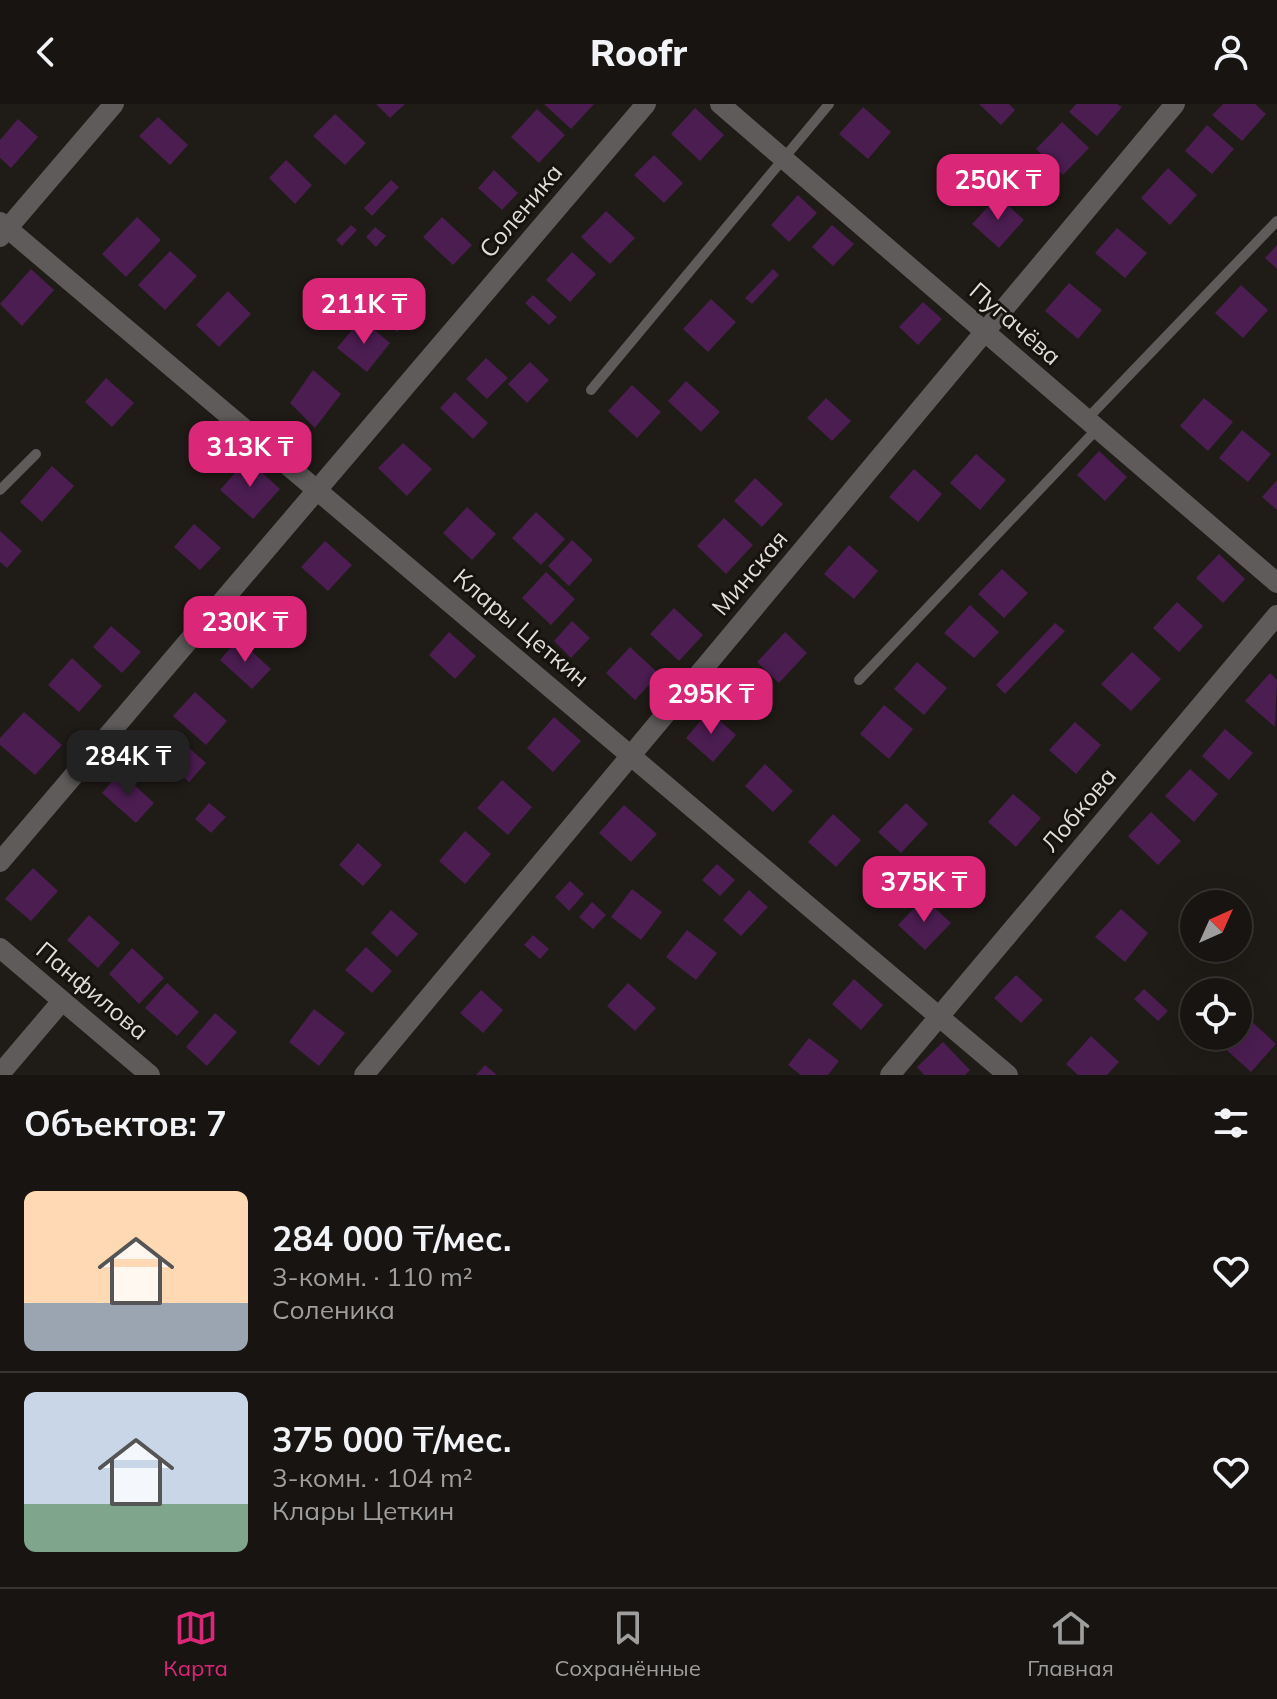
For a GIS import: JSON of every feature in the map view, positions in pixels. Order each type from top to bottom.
[{"type":"street","points":[[3,229],[114,104]]},
{"type":"street","name":"Соленика","points":[[0,862],[646,104]]},
{"type":"street","name":"Пугачёва","points":[[720,104],[1277,583]]},
{"type":"street","name":"Минская","points":[[364,1075],[1175,104]]},
{"type":"street","name":"Клары Цеткин","points":[[3,229],[317,490],[1008,1075]]},
{"type":"street","name":"Лобкова","points":[[890,1075],[1277,615]]},
{"type":"street","name":"Панфилова","points":[[0,948],[150,1075]]},
{"type":"street","points":[[0,1074],[62,1001]]},
{"type":"lane","points":[[591,390],[829,104]]},
{"type":"lane","points":[[859,680],[1277,221]]},
{"type":"lane","points":[[0,490],[36,454]]},
{"type":"building","points":[[376,104],[405,104],[390,118]]},
{"type":"building","points":[[544,104],[594,104],[571,129]]},
{"type":"building","points":[[979,104],[1009,104],[1015,110],[1001,125]]},
{"type":"building","points":[[1076,104],[1117,104],[1122,107],[1097,136],[1069,112]]},
{"type":"building","points":[[1223,104],[1255,104],[1266,114],[1242,141],[1212,115]]},
{"type":"building","points":[[863,107],[891,132],[868,159],[839,134]]},
{"type":"building","points":[[695,108],[724,135],[700,161],[671,134]]},
{"type":"building","points":[[537,109],[565,135],[539,163],[511,137]]},
{"type":"building","points":[[335,114],[366,143],[345,165],[313,136]]},
{"type":"building","points":[[158,117],[188,145],[170,165],[139,136]]},
{"type":"building","points":[[18,119],[38,137],[11,168],[0,158],[0,140]]},
{"type":"building","points":[[1062,122],[1089,148],[1063,175],[1036,149]]},
{"type":"building","points":[[1207,125],[1234,149],[1212,174],[1185,151]]},
{"type":"building","points":[[654,155],[683,183],[664,203],[634,175]]},
{"type":"building","points":[[286,160],[312,185],[295,204],[269,178]]},
{"type":"building","points":[[1168,168],[1197,195],[1170,225],[1141,198]]},
{"type":"building","points":[[494,170],[518,193],[502,210],[478,188]]},
{"type":"building","points":[[391,180],[399,187],[372,216],[364,208]]},
{"type":"building","points":[[798,195],[817,213],[789,242],[771,225]]},
{"type":"building","points":[[998,196],[1024,220],[999,248],[972,224]]},
{"type":"building","points":[[606,211],[635,238],[610,264],[581,237]]},
{"type":"building","points":[[137,217],[161,240],[126,277],[102,254]]},
{"type":"building","points":[[442,217],[472,245],[453,265],[423,237]]},
{"type":"building","points":[[351,225],[357,230],[342,246],[336,240]]},
{"type":"building","points":[[832,225],[854,244],[833,266],[812,247]]},
{"type":"building","points":[[375,227],[386,236],[376,247],[366,237]]},
{"type":"building","points":[[1117,228],[1147,253],[1125,278],[1095,253]]},
{"type":"building","points":[[1277,245],[1277,269],[1265,258]]},
{"type":"building","points":[[170,251],[197,276],[165,310],[138,285]]},
{"type":"building","points":[[572,252],[596,274],[570,302],[546,280]]},
{"type":"building","points":[[31,269],[54,290],[22,326],[0,304]]},
{"type":"building","points":[[773,269],[779,275],[752,304],[745,298]]},
{"type":"building","points":[[392,278],[421,307],[397,332],[372,306]]},
{"type":"building","points":[[1069,283],[1102,310],[1078,339],[1045,311]]},
{"type":"building","points":[[1241,285],[1268,310],[1243,338],[1215,313]]},
{"type":"building","points":[[228,291],[251,314],[219,347],[196,325]]},
{"type":"building","points":[[533,295],[557,317],[549,325],[525,303]]},
{"type":"building","points":[[711,299],[736,322],[708,352],[683,329]]},
{"type":"building","points":[[923,302],[942,319],[918,345],[899,327]]},
{"type":"building","points":[[361,319],[390,343],[367,372],[337,348]]},
{"type":"building","points":[[486,358],[508,378],[487,399],[466,379]]},
{"type":"building","points":[[530,362],[549,380],[527,403],[508,384]]},
{"type":"building","points":[[313,370],[341,394],[315,428],[290,403]]},
{"type":"building","points":[[106,378],[134,403],[112,427],[85,402]]},
{"type":"building","points":[[686,381],[720,412],[701,432],[668,401]]},
{"type":"building","points":[[632,385],[661,412],[637,438],[608,411]]},
{"type":"building","points":[[455,392],[488,423],[473,439],[440,408]]},
{"type":"building","points":[[826,398],[851,421],[832,441],[807,418]]},
{"type":"building","points":[[1204,398],[1233,422],[1208,451],[1180,426]]},
{"type":"building","points":[[1242,430],[1271,454],[1248,482],[1219,458]]},
{"type":"building","points":[[403,443],[432,469],[407,496],[378,468]]},
{"type":"building","points":[[1099,451],[1127,477],[1105,501],[1077,475]]},
{"type":"building","points":[[976,454],[1006,480],[980,510],[950,483]]},
{"type":"building","points":[[247,459],[280,489],[253,519],[220,490]]},
{"type":"building","points":[[52,466],[74,486],[42,522],[20,502]]},
{"type":"building","points":[[914,469],[942,494],[918,522],[889,497]]},
{"type":"building","points":[[755,478],[783,504],[762,527],[734,501]]},
{"type":"building","points":[[1277,480],[1277,510],[1262,497]]},
{"type":"building","points":[[467,507],[496,534],[472,560],[443,533]]},
{"type":"building","points":[[536,512],[565,539],[541,565],[512,538]]},
{"type":"building","points":[[724,518],[753,545],[726,574],[697,546]]},
{"type":"building","points":[[194,524],[221,548],[200,570],[174,547]]},
{"type":"building","points":[[0,531],[22,551],[7,568],[0,562]]},
{"type":"building","points":[[572,540],[593,560],[569,586],[548,566]]},
{"type":"building","points":[[325,541],[352,565],[328,591],[301,567]]},
{"type":"building","points":[[849,545],[878,571],[854,599],[824,574]]},
{"type":"building","points":[[1219,554],[1245,579],[1223,603],[1196,578]]},
{"type":"building","points":[[1002,569],[1028,593],[1004,618],[978,594]]},
{"type":"building","points":[[546,572],[575,599],[551,625],[522,598]]},
{"type":"building","points":[[1177,602],[1203,626],[1179,652],[1153,628]]},
{"type":"building","points":[[970,605],[999,632],[974,658],[944,633]]},
{"type":"building","points":[[674,608],[703,635],[679,661],[650,634]]},
{"type":"building","points":[[572,621],[590,638],[571,658],[554,641]]},
{"type":"building","points":[[1055,623],[1065,631],[1005,694],[996,685]]},
{"type":"building","points":[[111,626],[141,652],[122,673],[93,647]]},
{"type":"building","points":[[449,632],[476,656],[455,679],[429,655]]},
{"type":"building","points":[[785,632],[807,653],[779,683],[757,662]]},
{"type":"building","points":[[238,639],[271,669],[252,689],[220,660]]},
{"type":"building","points":[[630,647],[659,674],[635,700],[606,673]]},
{"type":"building","points":[[1132,652],[1161,679],[1131,711],[1101,684]]},
{"type":"building","points":[[72,658],[102,686],[79,712],[48,685]]},
{"type":"building","points":[[917,662],[947,688],[924,715],[894,689]]},
{"type":"building","points":[[1270,673],[1277,680],[1275,727],[1245,701]]},
{"type":"building","points":[[195,692],[227,721],[206,745],[173,716]]},
{"type":"building","points":[[884,705],[913,729],[889,759],[860,734]]},
{"type":"building","points":[[709,711],[736,735],[713,762],[686,738]]},
{"type":"building","points":[[24,712],[62,745],[35,775],[0,745],[0,738]]},
{"type":"building","points":[[554,717],[581,741],[553,772],[527,748]]},
{"type":"building","points":[[1075,722],[1101,745],[1076,774],[1049,750]]},
{"type":"building","points":[[1225,729],[1253,753],[1229,780],[1202,756]]},
{"type":"building","points":[[169,730],[206,763],[189,782],[152,749]]},
{"type":"building","points":[[765,764],[793,791],[773,812],[745,786]]},
{"type":"building","points":[[1190,769],[1218,794],[1194,822],[1165,796]]},
{"type":"building","points":[[120,772],[154,803],[136,823],[102,793]]},
{"type":"building","points":[[502,780],[532,807],[508,835],[477,808]]},
{"type":"building","points":[[1013,794],[1041,818],[1016,847],[988,822]]},
{"type":"building","points":[[209,803],[226,817],[211,833],[195,819]]},
{"type":"building","points":[[906,803],[928,824],[901,853],[878,832]]},
{"type":"building","points":[[624,805],[657,834],[631,862],[599,833]]},
{"type":"building","points":[[1151,812],[1181,841],[1158,865],[1128,836]]},
{"type":"building","points":[[833,814],[861,840],[836,867],[808,842]]},
{"type":"building","points":[[465,831],[491,854],[465,884],[439,861]]},
{"type":"building","points":[[358,843],[382,865],[363,886],[339,865]]},
{"type":"building","points":[[717,864],[735,880],[720,896],[702,880]]},
{"type":"building","points":[[33,868],[58,891],[31,921],[5,899]]},
{"type":"building","points":[[570,881],[584,894],[569,911],[555,897]]},
{"type":"building","points":[[632,889],[662,912],[641,940],[611,917]]},
{"type":"building","points":[[749,890],[768,907],[741,936],[723,920]]},
{"type":"building","points":[[924,898],[951,923],[925,950],[898,925]]},
{"type":"building","points":[[592,902],[606,915],[593,929],[579,917]]},
{"type":"building","points":[[1121,909],[1148,933],[1125,962],[1095,937]]},
{"type":"building","points":[[391,910],[418,934],[397,957],[371,933]]},
{"type":"building","points":[[89,915],[120,943],[98,968],[67,940]]},
{"type":"building","points":[[687,930],[717,953],[696,980],[666,957]]},
{"type":"building","points":[[533,935],[549,949],[540,959],[524,945]]},
{"type":"building","points":[[366,947],[392,971],[372,993],[345,970]]},
{"type":"building","points":[[132,948],[164,978],[139,1004],[109,974]]},
{"type":"building","points":[[1016,975],[1043,1000],[1021,1023],[994,998]]},
{"type":"building","points":[[854,979],[883,1005],[861,1030],[832,1004]]},
{"type":"building","points":[[167,983],[199,1012],[177,1036],[145,1008]]},
{"type":"building","points":[[628,983],[656,1008],[635,1031],[607,1006]]},
{"type":"building","points":[[1144,989],[1168,1011],[1158,1021],[1134,999]]},
{"type":"building","points":[[481,990],[503,1010],[483,1033],[460,1013]]},
{"type":"building","points":[[314,1009],[345,1033],[319,1066],[289,1042]]},
{"type":"building","points":[[215,1013],[237,1032],[207,1066],[186,1047]]},
{"type":"building","points":[[1252,1022],[1276,1044],[1251,1072],[1227,1050],[1252,1050]]},
{"type":"building","points":[[1091,1036],[1119,1062],[1107,1075],[1078,1075],[1066,1064]]},
{"type":"building","points":[[809,1038],[839,1061],[828,1075],[801,1075],[788,1065]]},
{"type":"building","points":[[943,1042],[970,1070],[965,1075],[924,1075],[917,1067]]},
{"type":"building","points":[[485,1065],[497,1075],[476,1075]]}]
